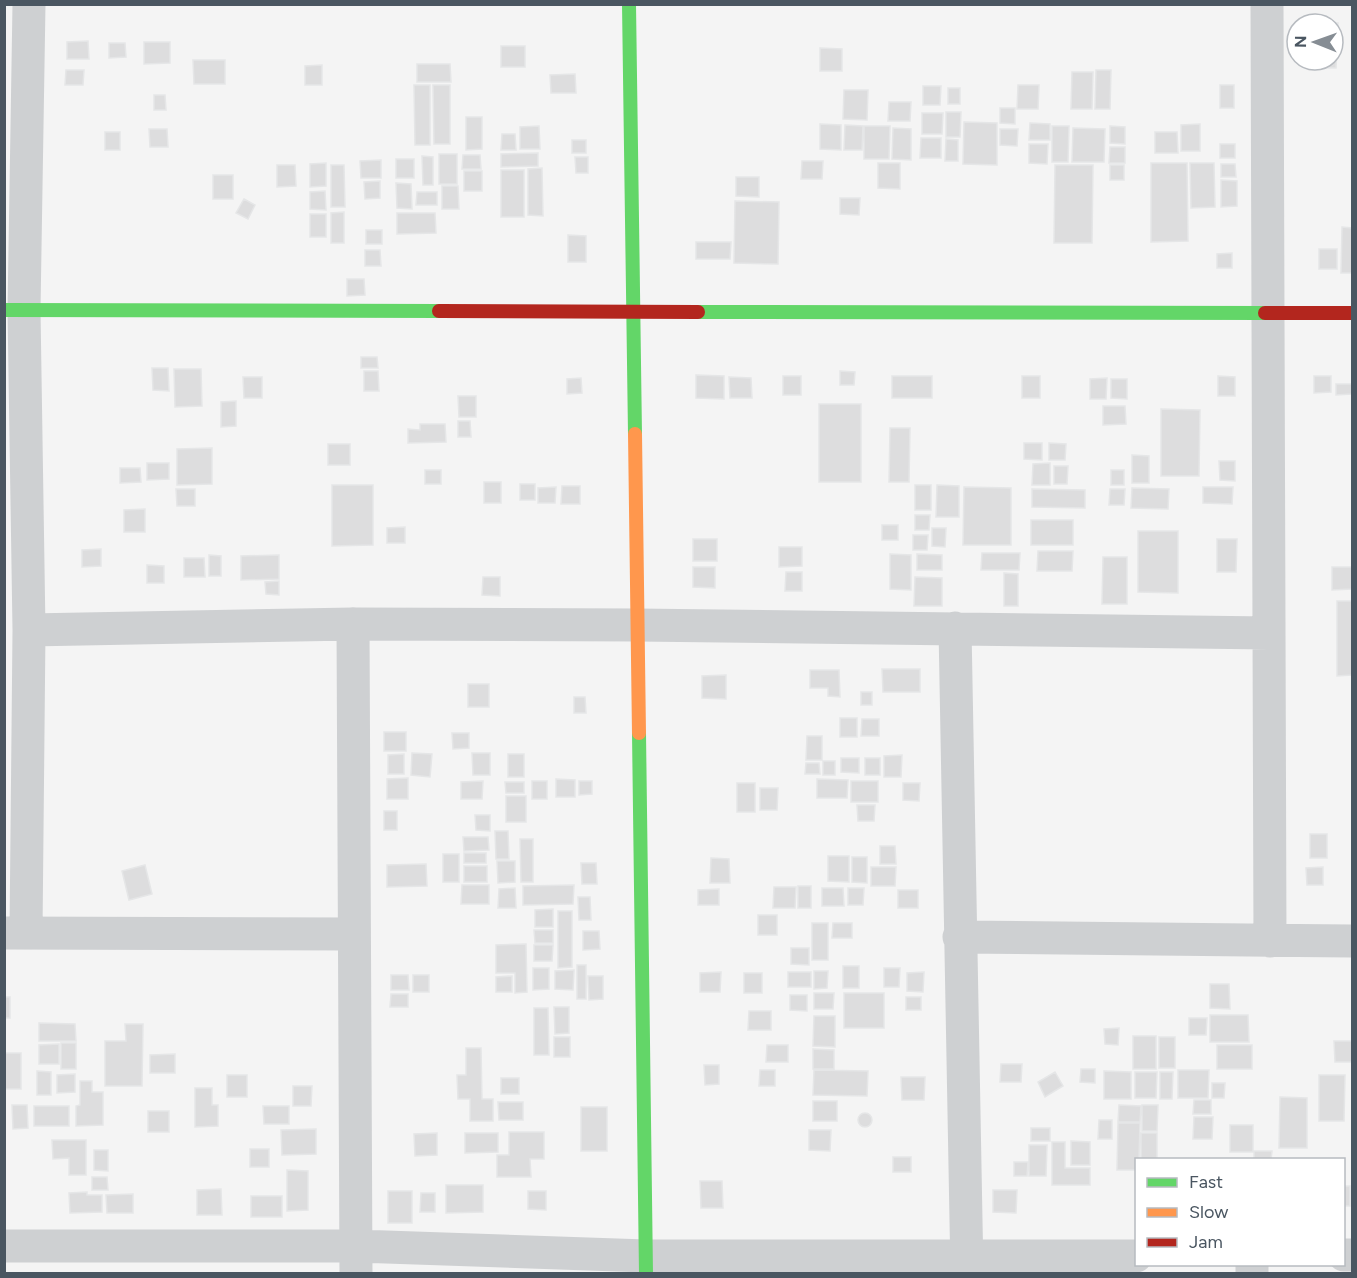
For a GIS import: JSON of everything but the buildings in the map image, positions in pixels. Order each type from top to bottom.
[{"type":"street","points":[[29,4],[14,310],[29,630],[15,933],[354,934]]},
{"type":"street","points":[[629,4],[646,1265]]},
{"type":"street","points":[[1267,4],[1270,941]]},
{"type":"street","points":[[14,310],[1353,313]]},
{"type":"street","points":[[29,630],[353,624],[955,628],[1269,633]]},
{"type":"street","points":[[353,624],[356,1260]]},
{"type":"street","points":[[955,628],[959,937],[967,1265]]},
{"type":"street","points":[[959,937],[1353,941]]},
{"type":"street","points":[[4,1246],[356,1260],[646,1265],[967,1265],[1135,1256]]},
{"type":"traffic: fast","points":[[629,4],[635,434]]},
{"type":"traffic: fast","points":[[4,310],[439,311]]},
{"type":"traffic: fast","points":[[698,312],[1265,313]]},
{"type":"traffic: fast","points":[[639,733],[646,1274]]},
{"type":"traffic: slow","points":[[635,434],[639,733]]},
{"type":"traffic: jam","points":[[439,311],[698,312]]},
{"type":"traffic: jam","points":[[1265,313],[1352,313]]}]
